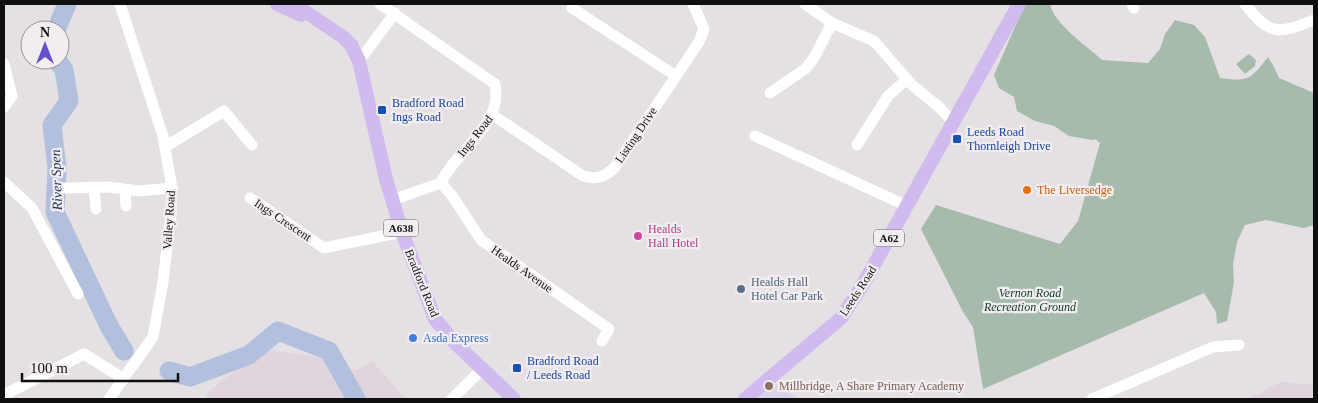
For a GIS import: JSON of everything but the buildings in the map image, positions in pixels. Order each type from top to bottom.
[{"type":"main road","name":"Bradford Road","points":[[277,4],[335,32]]},
{"type":"main road","name":"Bradford Road","points":[[294,4],[351,44],[359,61],[392,200],[435,319],[456,344],[514,399]]},
{"type":"main road","name":"Leeds Road","points":[[745,399],[841,318],[865,281],[1019,4]]},
{"type":"street","name":"Valley Road","points":[[109,399],[153,337],[163,282],[172,188],[163,136],[120,4]]},
{"type":"street","name":"Ings Road","points":[[380,4],[496,84],[498,94],[493,115],[447,170],[441,184]]},
{"type":"street","name":"Listing Drive","points":[[493,115],[582,176],[594,179],[606,176],[615,167],[699,42],[704,29],[693,4]]},
{"type":"street","points":[[805,4],[832,23],[874,41],[912,85],[954,123]]},
{"type":"street","points":[[1245,4],[1265,27],[1273,29],[1289,29],[1314,20]]},
{"type":"street","points":[[572,8],[676,76]]},
{"type":"street","points":[[359,61],[395,13]]},
{"type":"street","points":[[770,93],[806,69],[814,58],[832,23]]},
{"type":"street","points":[[4,64],[12,96],[4,107]]},
{"type":"street","points":[[856,145],[888,96],[907,79]]},
{"type":"street","points":[[165,147],[224,111],[250,145]]},
{"type":"street","points":[[755,136],[907,206]]},
{"type":"street","points":[[4,182],[32,208],[78,294]]},
{"type":"street","points":[[392,200],[441,184]]},
{"type":"street","name":"Healds Avenue","points":[[441,184],[453,197],[481,240],[609,329],[602,341]]},
{"type":"street","points":[[65,188],[109,187],[125,191],[138,191],[172,188]]},
{"type":"street","points":[[94,188],[96,209]]},
{"type":"street","points":[[125,191],[126,206]]},
{"type":"street","name":"Ings Crescent","points":[[250,198],[324,248],[402,232]]},
{"type":"street","points":[[1092,399],[1213,347],[1239,345]]},
{"type":"street","points":[[4,395],[84,354],[124,379]]},
{"type":"street","points":[[452,399],[482,369]]},
{"type":"shaded area","points":[[261,349],[328,359],[356,371],[372,361],[406,399],[210,399],[205,395]]},
{"type":"shaded area","name":"Millbridge, A Share Primary Academy","points":[[768,380],[800,399],[745,399]]},
{"type":"shaded area","points":[[1281,382],[1314,385],[1314,399],[1247,399]]},
{"type":"green space","name":"Vernon Road Recreation Ground","points":[[1025,4],[1050,4],[1057,19],[1102,60],[1148,63],[1160,49],[1165,34],[1175,20],[1194,25],[1205,37],[1220,78],[1237,80],[1248,77],[1268,57],[1279,78],[1314,93],[1314,225],[1304,228],[1266,220],[1245,225],[1237,242],[1233,264],[1234,282],[1227,321],[1217,324],[1216,312],[1204,293],[983,389],[973,327],[963,312],[921,229],[936,205],[1060,244],[1078,221],[1100,143],[1095,139],[1069,136],[1054,126],[1035,121],[1017,111],[1014,97],[999,88],[994,75]]},
{"type":"green space","points":[[1249,54],[1256,60],[1255,66],[1245,74],[1236,64]]},
{"type":"waterway","name":"River Spen","points":[[60,20],[67,4]]},
{"type":"waterway","name":"River Spen","points":[[64,70],[69,101],[52,125],[57,168],[55,212],[109,326],[124,351]]},
{"type":"waterway","name":"River Spen","points":[[169,371],[190,377],[249,355],[278,331],[329,351],[356,399]]},
{"type":"place","name":"Bradford Road Ings Road","points":[[382,110]]},
{"type":"place","name":"Leeds Road Thornleigh Drive","points":[[957,139]]},
{"type":"place","name":"The Liversedge","points":[[1027,190]]},
{"type":"place","name":"Healds Hall Hotel","points":[[638,236]]},
{"type":"place","name":"Healds Hall Hotel Car Park","points":[[741,289]]},
{"type":"place","name":"Asda Express","points":[[413,338]]},
{"type":"place","name":"Bradford Road / Leeds Road","points":[[517,368]]},
{"type":"place","name":"Millbridge, A Share Primary Academy","points":[[769,386]]}]
